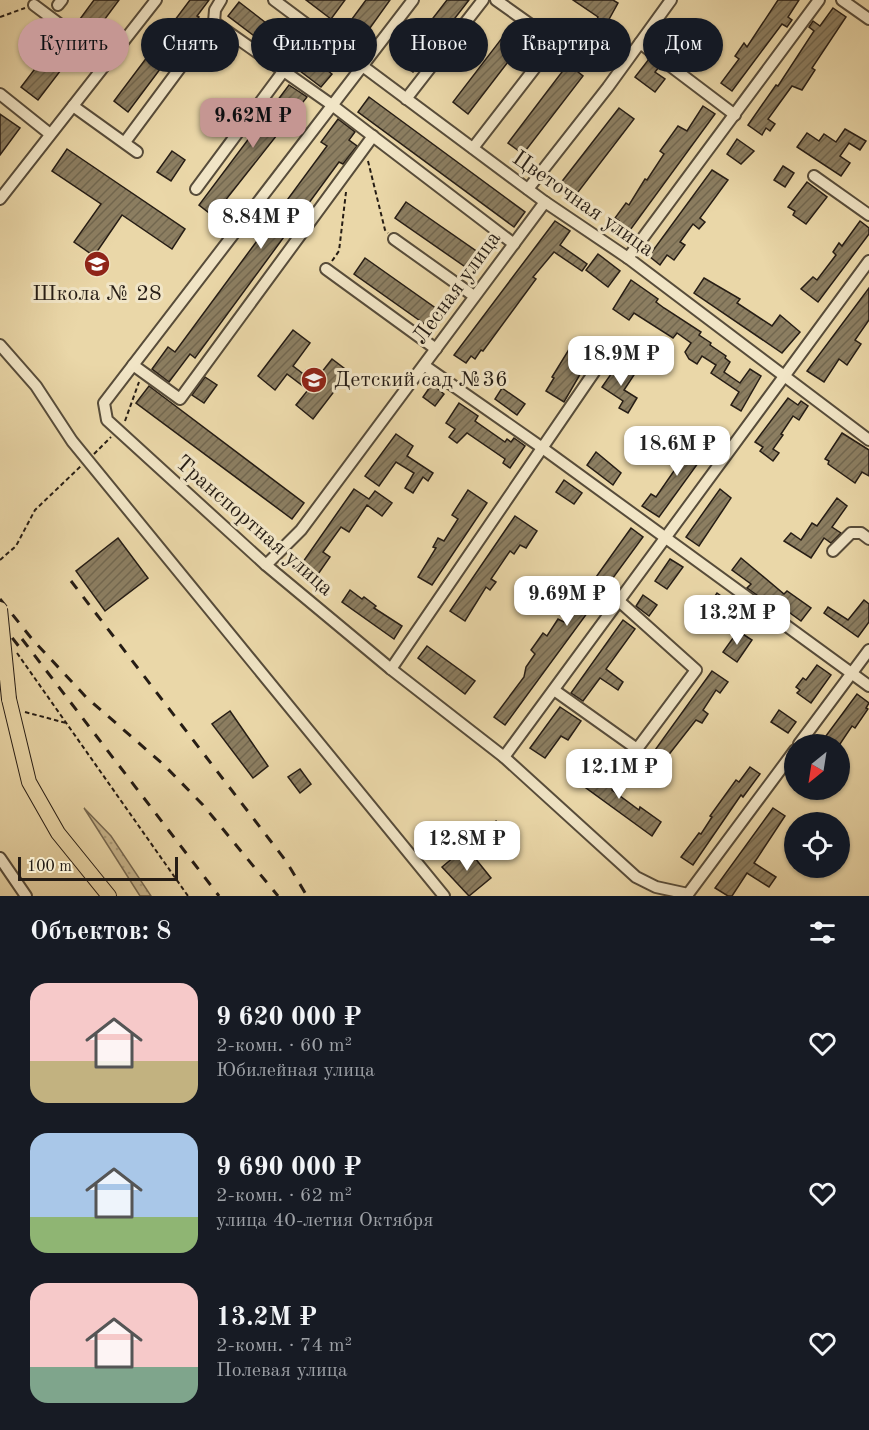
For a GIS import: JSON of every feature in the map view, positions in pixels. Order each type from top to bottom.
[{"type":"main road","points":[[0,609],[9,699],[29,782],[58,833],[109,896]]},
{"type":"street","points":[[129,35],[156,0]]},
{"type":"street","points":[[214,18],[215,10],[221,0]]},
{"type":"street","name":"Цветочная улица","points":[[274,0],[298,18]]},
{"type":"street","points":[[377,47],[413,0]]},
{"type":"street","points":[[406,99],[483,0]]},
{"type":"street","points":[[473,148],[555,42],[496,0]]},
{"type":"street","points":[[528,189],[640,43],[670,0]]},
{"type":"street","points":[[628,258],[819,0]]},
{"type":"street","points":[[842,0],[869,19]]},
{"type":"street","points":[[34,5],[51,18]]},
{"type":"street","points":[[239,41],[282,73],[332,105],[514,244]]},
{"type":"street","points":[[640,43],[735,115]]},
{"type":"street","points":[[0,199],[100,72]]},
{"type":"street","points":[[125,142],[177,72]]},
{"type":"street","points":[[357,72],[138,369],[180,399],[373,136]]},
{"type":"street","name":"Цветочная улица","points":[[370,72],[545,202],[628,258],[783,378],[869,440]]},
{"type":"street","points":[[196,189],[282,73]]},
{"type":"street","points":[[0,94],[50,134]]},
{"type":"street","points":[[73,106],[137,152]]},
{"type":"street","points":[[814,176],[869,215]]},
{"type":"street","name":"Лесная улица","points":[[266,565],[301,530],[545,202]]},
{"type":"street","points":[[394,238],[474,296]]},
{"type":"street","points":[[504,757],[869,261]]},
{"type":"street","points":[[326,269],[436,349]]},
{"type":"street","points":[[0,345],[36,386],[88,460],[444,896]]},
{"type":"street","points":[[391,669],[601,362]]},
{"type":"street","points":[[424,366],[541,447],[869,687]]},
{"type":"street","name":"Транспортная улица","points":[[138,369],[104,404],[106,420],[266,565],[391,669],[504,757],[636,877],[656,887],[688,894],[784,765]]},
{"type":"street","points":[[833,551],[851,533],[861,533],[869,539]]},
{"type":"street","points":[[554,690],[637,749],[696,670],[618,602]]},
{"type":"street","points":[[806,734],[869,650]]},
{"type":"street","points":[[0,858],[26,896]]},
{"type":"path","points":[[0,17],[34,5]]},
{"type":"path","points":[[365,147],[385,230],[394,238]]},
{"type":"path","points":[[326,269],[339,251],[346,192]]},
{"type":"path","points":[[0,560],[16,546],[35,510],[117,431],[130,412],[138,369]]},
{"type":"path","points":[[14,648],[188,896]]},
{"type":"path","points":[[22,711],[66,723]]},
{"type":"shaded area","points":[[84,808],[111,836],[151,896],[140,896]]},
{"type":"building","points":[[94,0],[119,0],[106,18],[81,18]]},
{"type":"building","points":[[190,0],[209,0],[197,16],[198,18],[176,18]]},
{"type":"building","points":[[306,0],[345,0],[330,18]]},
{"type":"building","points":[[366,0],[390,0],[377,18],[353,18]]},
{"type":"building","points":[[447,0],[469,0],[455,18],[433,18]]},
{"type":"building","points":[[573,0],[613,0],[618,3],[610,18],[598,17]]},
{"type":"building","points":[[778,0],[799,0],[788,17],[792,20],[787,27],[782,24],[732,91],[721,83],[739,59],[735,56],[744,43],[747,47]]},
{"type":"building","points":[[239,2],[260,18],[251,18],[251,34],[239,24],[239,18],[228,16]]},
{"type":"building","points":[[833,8],[846,17],[812,68],[815,70],[802,90],[792,86],[768,119],[775,124],[770,131],[766,128],[762,135],[748,125],[776,85],[778,86],[814,31],[809,27],[813,21],[820,26]]},
{"type":"building","points":[[500,41],[500,72],[468,114],[453,102],[476,72],[488,72],[488,56]]},
{"type":"building","points":[[141,65],[141,72],[158,72],[128,112],[114,101]]},
{"type":"building","points":[[643,67],[643,72],[655,72],[665,79],[655,92],[635,77]]},
{"type":"building","points":[[32,72],[59,72],[38,100],[21,87]]},
{"type":"building","points":[[301,72],[329,72],[332,74],[321,87]]},
{"type":"building","points":[[562,72],[578,72],[583,76],[523,154],[508,143]]},
{"type":"building","points":[[289,85],[307,97],[213,216],[199,205]]},
{"type":"building","points":[[369,97],[525,212],[514,227],[358,112]]},
{"type":"building","points":[[703,106],[715,114],[625,237],[614,229],[619,221],[615,218],[626,203],[629,205],[645,179],[647,180],[664,154],[660,151],[678,126],[687,131]]},
{"type":"building","points":[[619,108],[634,119],[575,196],[560,184]]},
{"type":"building","points":[[0,114],[20,128],[0,155]]},
{"type":"building","points":[[338,119],[355,132],[349,140],[357,146],[343,164],[339,162],[195,358],[190,354],[169,382],[152,369],[168,347],[175,352],[327,146],[321,142]]},
{"type":"building","points":[[845,129],[866,141],[860,150],[849,143],[840,156],[850,163],[841,176],[797,147],[807,133],[819,141],[824,134],[836,142]]},
{"type":"building","points":[[737,139],[754,151],[741,164],[727,154]]},
{"type":"building","points":[[67,149],[185,229],[172,249],[122,215],[94,256],[74,242],[101,204],[52,171]]},
{"type":"building","points":[[172,151],[185,160],[171,181],[157,172]]},
{"type":"building","points":[[783,166],[794,173],[785,187],[774,180]]},
{"type":"building","points":[[712,170],[728,180],[700,218],[705,222],[699,229],[693,224],[680,242],[685,245],[674,260],[667,255],[660,265],[649,256]]},
{"type":"building","points":[[807,182],[827,197],[806,224],[793,215],[795,211],[788,207]]},
{"type":"building","points":[[406,202],[485,257],[474,273],[395,218]]},
{"type":"building","points":[[555,221],[570,231],[560,245],[587,264],[582,271],[554,252],[533,277],[536,279],[483,351],[481,350],[475,359],[471,356],[466,363],[454,355]]},
{"type":"building","points":[[860,221],[869,228],[869,234],[818,302],[801,289],[813,277],[817,280],[836,255],[833,252],[839,243],[842,246]]},
{"type":"building","points":[[598,254],[620,271],[608,287],[586,270]]},
{"type":"building","points":[[365,258],[444,314],[433,330],[354,274]]},
{"type":"building","points":[[704,278],[740,299],[737,303],[772,326],[780,315],[800,332],[782,353],[694,293]]},
{"type":"building","points":[[631,280],[658,299],[656,302],[664,308],[701,332],[699,335],[726,356],[725,358],[730,362],[724,372],[740,383],[750,369],[761,376],[741,411],[731,405],[739,392],[711,373],[716,365],[702,356],[697,364],[689,359],[685,352],[691,343],[677,333],[673,338],[634,313],[629,320],[613,309]]},
{"type":"building","points":[[869,288],[869,320],[855,340],[861,344],[847,365],[839,359],[824,382],[807,371]]},
{"type":"building","points":[[293,330],[310,343],[293,366],[314,382],[332,359],[349,372],[313,419],[296,405],[308,390],[287,374],[275,390],[258,376]]},
{"type":"building","points":[[576,338],[589,347],[576,368],[582,371],[564,402],[546,391]]},
{"type":"building","points":[[618,364],[634,375],[624,390],[637,398],[628,413],[619,408],[623,401],[602,387]]},
{"type":"building","points":[[205,377],[217,385],[204,403],[192,395]]},
{"type":"building","points":[[432,384],[444,394],[435,406],[423,397]]},
{"type":"building","points":[[149,386],[304,503],[292,519],[136,403]]},
{"type":"building","points":[[502,388],[525,404],[517,415],[495,399]]},
{"type":"building","points":[[788,398],[798,405],[801,401],[808,406],[799,420],[793,416],[781,434],[783,435],[773,449],[779,453],[773,461],[760,451],[763,447],[755,442]]},
{"type":"building","points":[[459,403],[478,416],[475,421],[505,442],[507,439],[511,442],[514,438],[525,446],[510,468],[503,463],[505,459],[467,433],[457,443],[449,437],[455,429],[446,423]]},
{"type":"building","points":[[842,433],[869,450],[869,476],[862,472],[855,483],[828,464],[829,461],[825,459]]},
{"type":"building","points":[[396,434],[413,446],[407,456],[433,473],[428,481],[423,477],[413,493],[405,488],[414,473],[396,462],[379,486],[365,476]]},
{"type":"building","points":[[693,437],[709,448],[659,517],[642,506],[651,494],[656,497],[683,458],[680,456]]},
{"type":"building","points":[[596,452],[621,473],[613,485],[587,465]]},
{"type":"building","points":[[564,480],[582,493],[574,504],[556,492]]},
{"type":"building","points":[[354,489],[369,499],[375,491],[392,503],[382,516],[367,505],[349,532],[341,527],[323,552],[330,557],[314,580],[298,569]]},
{"type":"building","points":[[720,489],[731,498],[699,546],[686,537]]},
{"type":"building","points":[[468,490],[487,503],[432,585],[418,577],[436,548],[433,547],[438,538],[444,541],[458,519],[452,515]]},
{"type":"building","points":[[837,498],[847,506],[832,527],[841,533],[831,543],[824,538],[811,558],[784,541],[791,533],[801,540],[812,523],[817,526]]},
{"type":"building","points":[[515,516],[537,531],[526,548],[520,545],[514,554],[510,551],[491,579],[496,582],[490,590],[486,587],[465,621],[450,611]]},
{"type":"building","points":[[631,528],[643,537],[505,725],[494,717],[524,677],[526,667],[535,654],[531,650],[543,633],[547,636],[558,619],[564,622]]},
{"type":"building","points":[[118,538],[148,578],[105,611],[76,571]]},
{"type":"building","points":[[741,558],[784,594],[787,591],[811,608],[801,621],[775,602],[772,606],[747,588],[751,584],[732,570]]},
{"type":"building","points":[[670,559],[683,567],[667,589],[655,581]]},
{"type":"building","points":[[350,590],[362,599],[364,597],[376,606],[374,608],[402,626],[394,639],[342,602]]},
{"type":"building","points":[[717,593],[741,610],[732,624],[708,606]]},
{"type":"building","points":[[643,595],[657,605],[649,616],[636,606]]},
{"type":"building","points":[[864,600],[869,604],[869,622],[858,637],[824,613],[828,607],[848,620]]},
{"type":"building","points":[[623,620],[635,629],[606,669],[623,682],[618,690],[600,678],[583,701],[571,693]]},
{"type":"building","points":[[738,631],[752,640],[737,662],[723,652]]},
{"type":"building","points":[[427,646],[475,681],[465,694],[418,658]]},
{"type":"building","points":[[817,665],[831,675],[811,703],[797,693],[800,690],[796,687],[803,678],[806,680]]},
{"type":"building","points":[[712,671],[728,682],[720,693],[716,690],[703,710],[708,714],[702,723],[696,720],[656,771],[645,764]]},
{"type":"building","points":[[857,694],[869,703],[866,708],[868,709],[855,728],[852,726],[847,734],[827,734]]},
{"type":"building","points":[[560,707],[581,721],[568,740],[561,736],[545,758],[530,748]]},
{"type":"building","points":[[779,710],[796,722],[788,733],[771,722]]},
{"type":"building","points":[[230,711],[268,766],[253,778],[212,724]]},
{"type":"building","points":[[595,766],[618,781],[612,790],[639,810],[640,807],[661,822],[652,836],[582,785]]},
{"type":"building","points":[[750,767],[760,774],[743,797],[741,795],[693,865],[681,857],[699,833],[701,834],[712,817],[710,816],[736,780],[739,782]]},
{"type":"building","points":[[300,769],[311,784],[300,793],[288,777]]},
{"type":"building","points":[[773,808],[784,815],[754,863],[776,877],[769,887],[747,873],[732,896],[715,888]]},
{"type":"building","points":[[496,821],[509,838],[500,845],[487,829]]},
{"type":"building","points":[[466,847],[491,878],[469,896],[442,867]]},
{"type":"railway","points":[[71,581],[286,861],[307,896]]},
{"type":"railway","points":[[0,599],[32,639],[86,697],[164,765],[203,805],[278,896]]},
{"type":"railway","points":[[0,622],[24,653]]},
{"type":"railway","points":[[22,639],[219,896]]},
{"type":"place","name":"Школа № 28","points":[[97,264]]},
{"type":"place","name":"Детский сад №36","points":[[314,380]]}]
